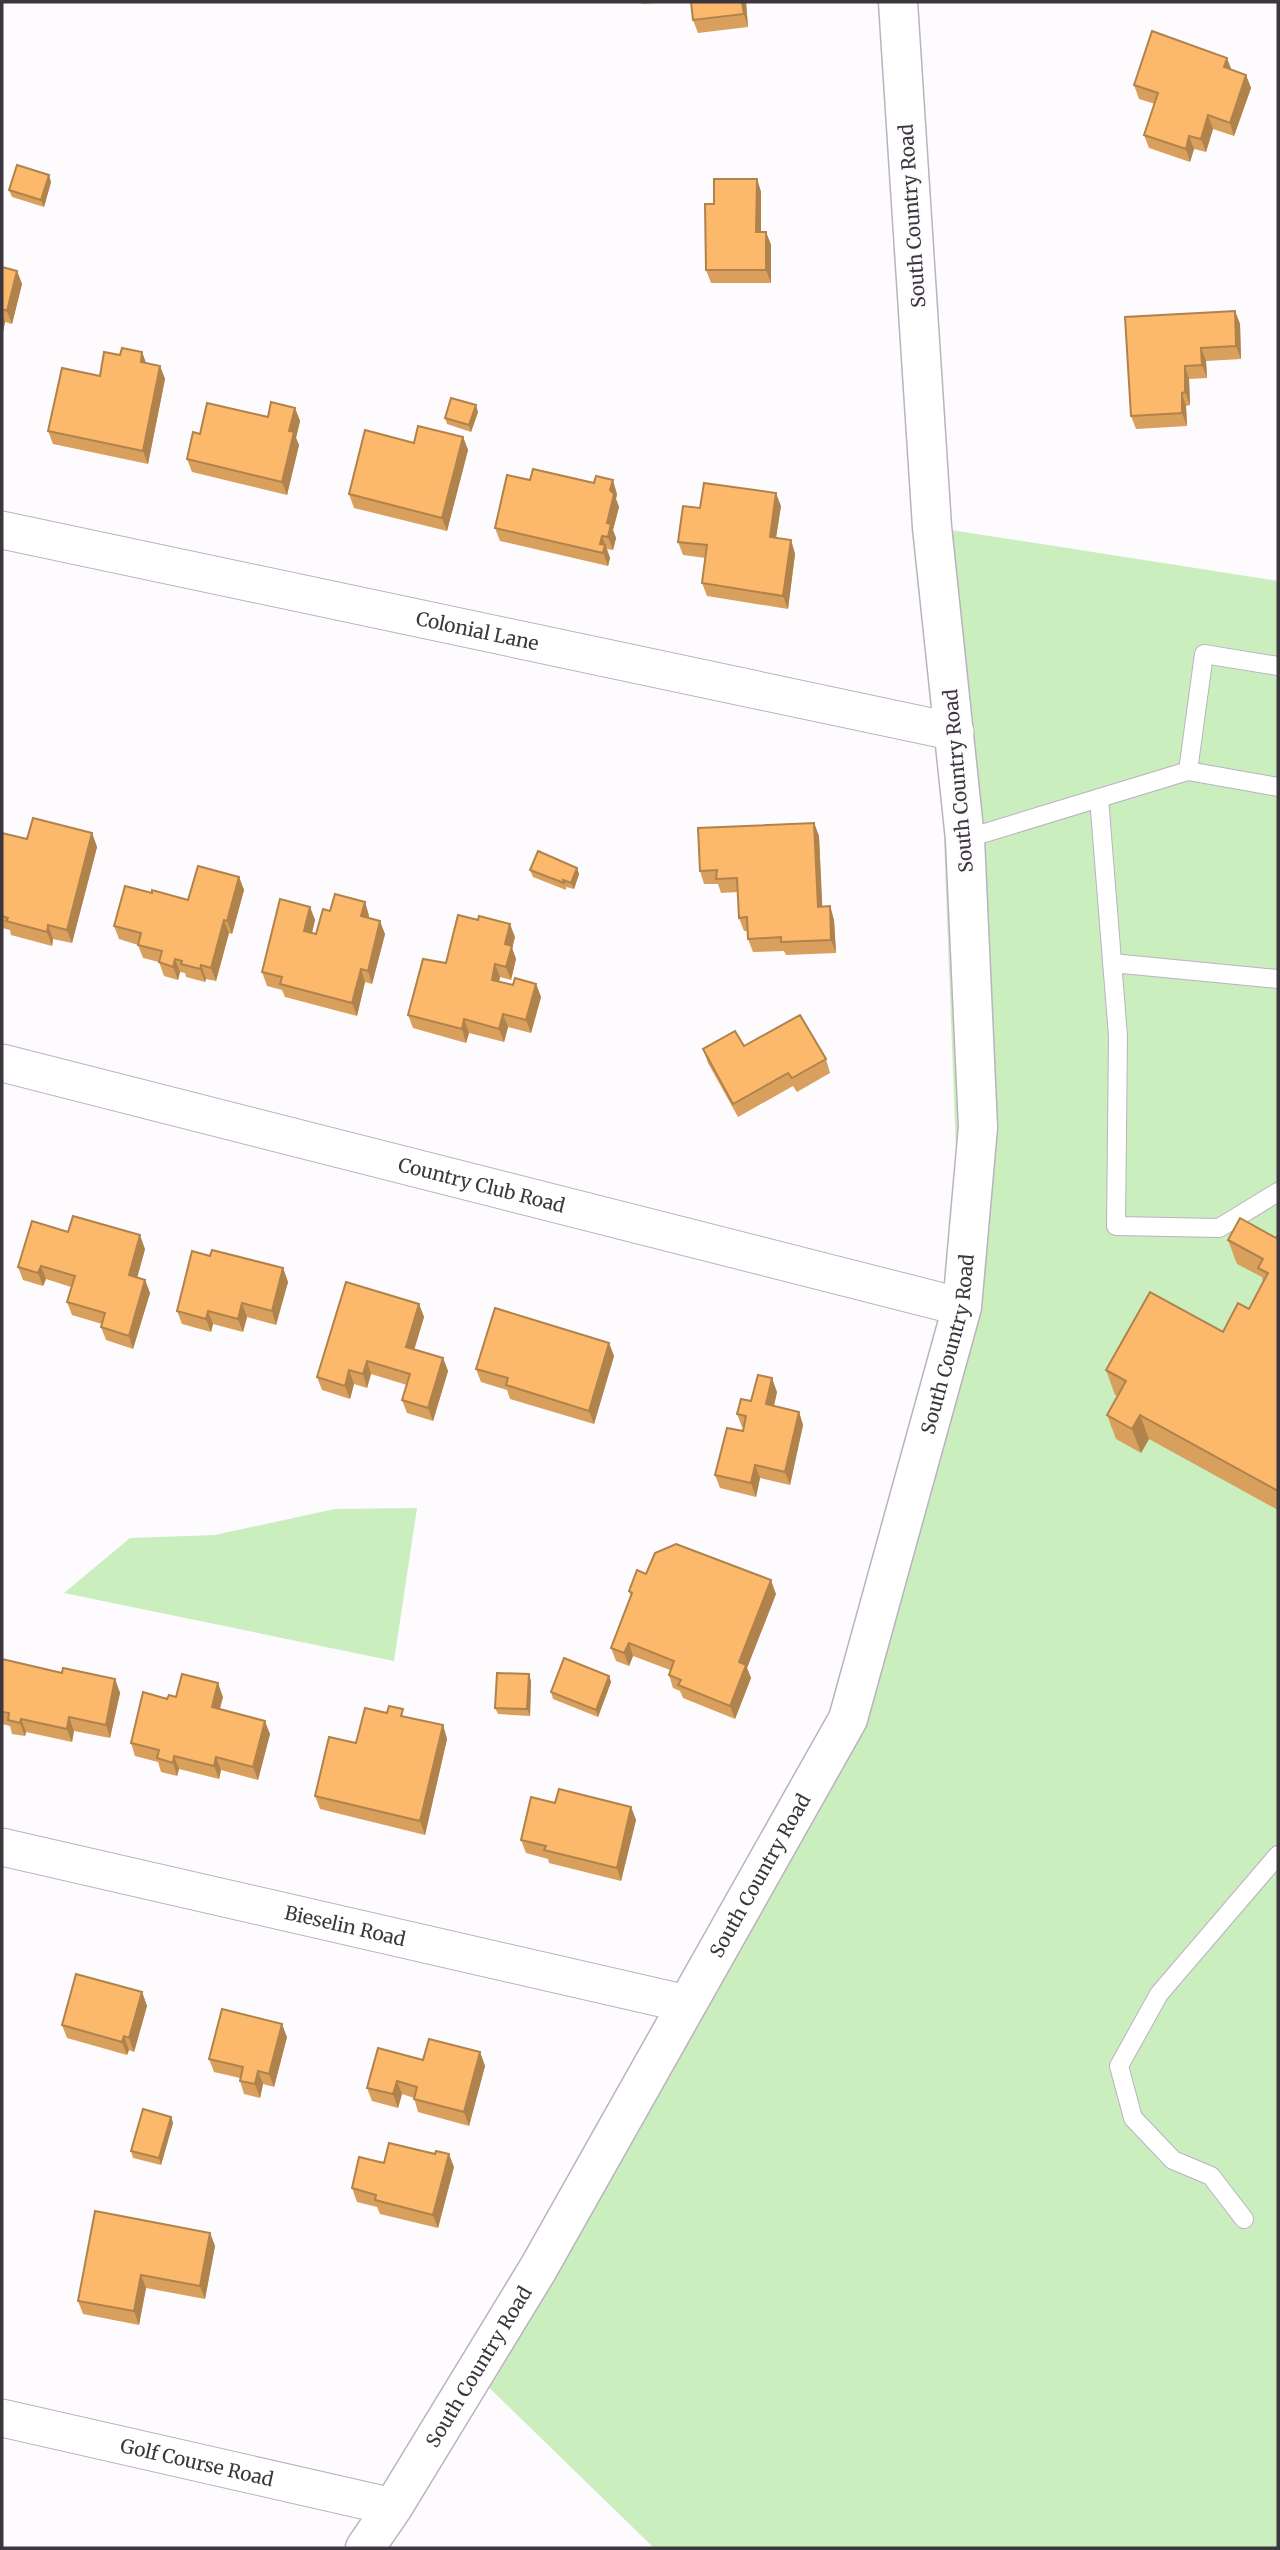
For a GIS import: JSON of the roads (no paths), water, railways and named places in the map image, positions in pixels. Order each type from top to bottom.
[{"type":"main road","name":"South Country Road","points":[[365,2548],[393,2507],[538,2269],[848,1718],[962,1307],[978,1127],[965,839],[932,527],[898,2]]},
{"type":"street","name":"Colonial Lane","points":[[2,530],[955,733]]},
{"type":"street","name":"Country Club Road","points":[[2,1063],[962,1307]]},
{"type":"street","name":"Bieselin Road","points":[[2,1847],[687,2004]]},
{"type":"street","name":"Golf Course Road","points":[[2,2418],[393,2507]]},
{"type":"lane","points":[[1188,771],[1204,654],[1278,666]]},
{"type":"lane","points":[[965,839],[1188,771],[1278,787]]},
{"type":"lane","points":[[1098,798],[1118,1036],[1116,1226],[1219,1228],[1278,1192]]},
{"type":"lane","points":[[1112,963],[1278,979]]},
{"type":"lane","points":[[1244,2219],[1211,2176],[1173,2160],[1132,2118],[1119,2066],[1159,1994],[1278,1855]]}]
